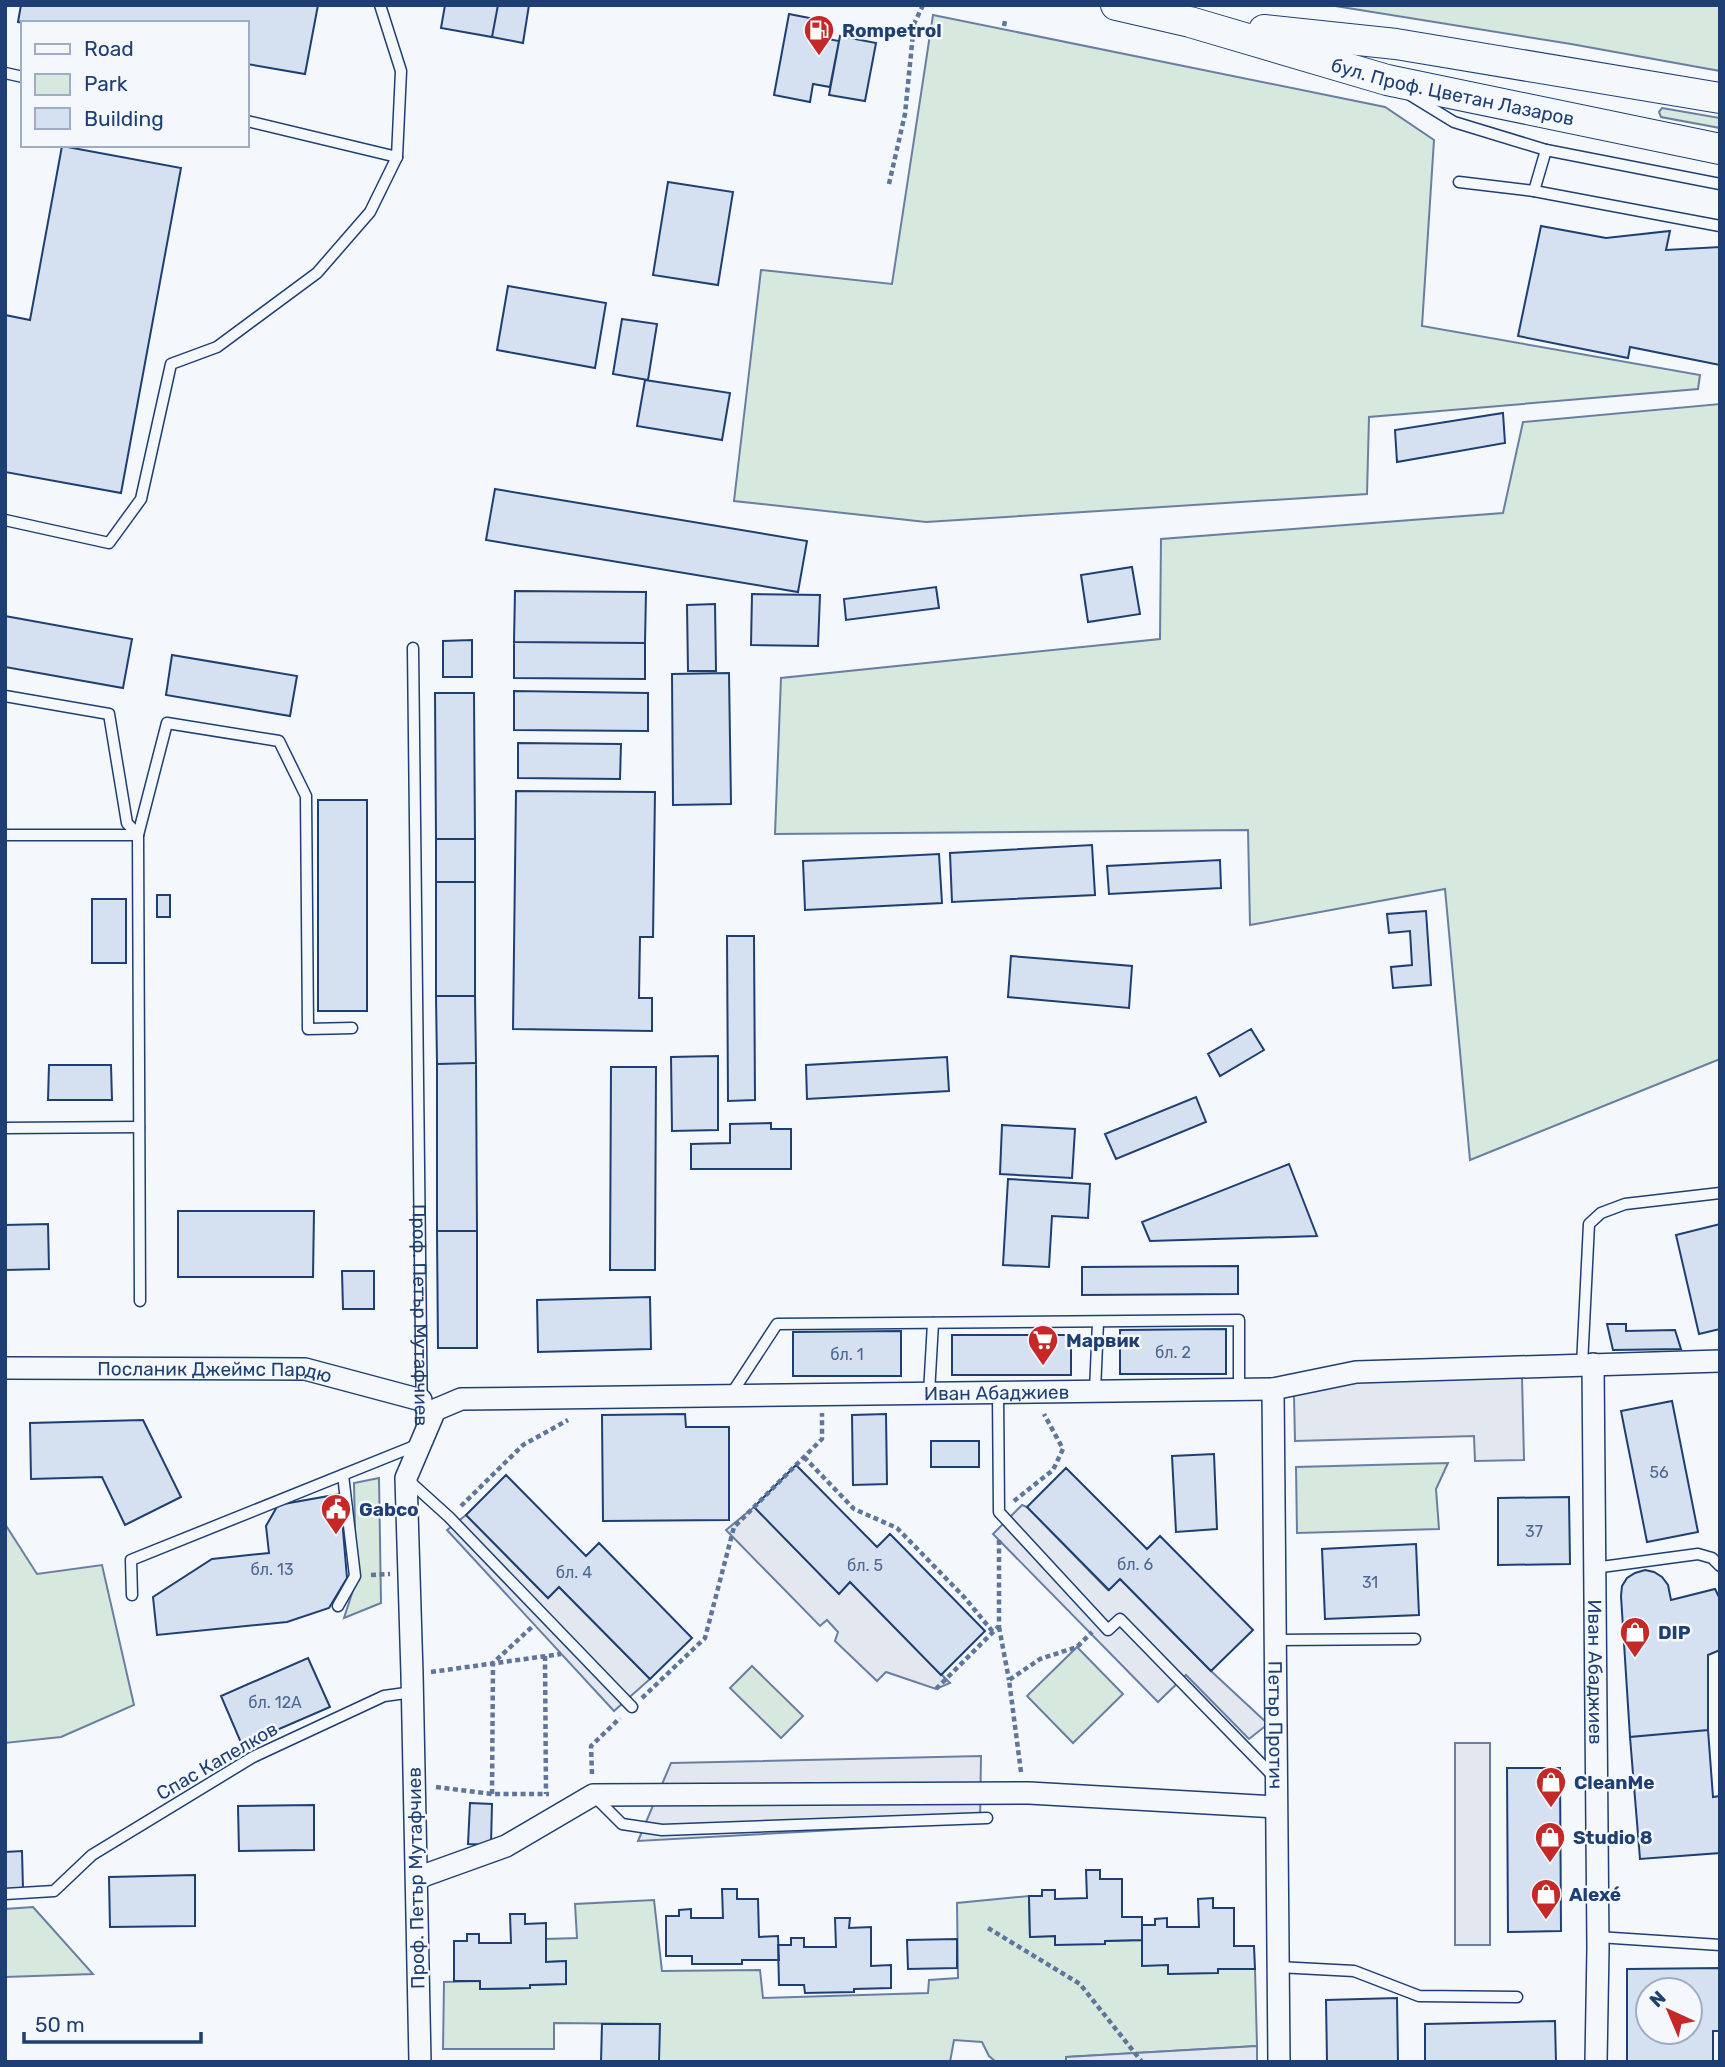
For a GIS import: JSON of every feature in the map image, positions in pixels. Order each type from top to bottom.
[{"type":"main road","name":"бул. Проф. Цветан Лазаров","points":[[1116,5],[1190,22],[1387,80],[1720,149]]},
{"type":"main road","name":"бул. Проф. Цветан Лазаров","points":[[1190,22],[1396,44],[1720,98]]},
{"type":"street","name":"Иван Абаджиев","points":[[422,1443],[435,1410],[461,1399],[1273,1389],[1356,1372],[1720,1360]]},
{"type":"street","name":"Иван Абаджиев","points":[[1588,1365],[1594,1568],[1598,1937],[1596,2062]]},
{"type":"street","name":"Посланик Джеймс Пардю","points":[[5,1368],[305,1369],[421,1400]]},
{"type":"street","name":"Петър Протич","points":[[1273,1389],[1279,2062]]},
{"type":"street","name":"Проф. Петър Мутафчиев","points":[[420,2062],[406,1478],[422,1443]]},
{"type":"street","points":[[417,1878],[506,1846],[593,1795],[1029,1793],[1276,1807]]},
{"type":"lane","points":[[5,520],[109,543],[141,499],[171,364],[217,347],[317,273],[370,212],[397,157],[401,71],[380,5]]},
{"type":"lane","points":[[1387,80],[1454,122],[1546,150],[1720,184]]},
{"type":"lane","points":[[248,121],[397,157]]},
{"type":"lane","points":[[1534,191],[1546,150]]},
{"type":"lane","points":[[1459,182],[1534,191],[1720,226]]},
{"type":"lane","name":"Проф. Петър Мутафчиев","points":[[413,648],[422,1443]]},
{"type":"lane","points":[[5,696],[109,714],[127,823],[138,835]]},
{"type":"lane","points":[[140,1301],[138,835],[167,723],[279,741],[306,796],[309,1029],[352,1028]]},
{"type":"lane","points":[[5,835],[138,835]]},
{"type":"lane","points":[[5,1128],[139,1127]]},
{"type":"lane","points":[[1588,1365],[1589,1224],[1601,1213],[1625,1203],[1720,1193]]},
{"type":"lane","points":[[730,1396],[777,1324],[1239,1320],[1239,1389]]},
{"type":"lane","points":[[1095,1391],[1098,1322]]},
{"type":"lane","points":[[929,1393],[933,1323]]},
{"type":"lane","points":[[998,1392],[999,1512],[1108,1630],[1119,1619],[1276,1779]]},
{"type":"lane","points":[[132,1595],[131,1560],[422,1443]]},
{"type":"lane","points":[[338,1606],[355,1576],[343,1475]]},
{"type":"lane","points":[[406,1478],[449,1517],[632,1707]]},
{"type":"lane","points":[[1594,1568],[1698,1553],[1712,1558],[1720,1566]]},
{"type":"lane","points":[[1275,1640],[1415,1639]]},
{"type":"lane","name":"Спас Капелков","points":[[5,1894],[54,1891],[92,1855],[253,1757],[413,1683]]},
{"type":"lane","points":[[593,1795],[622,1824],[662,1830],[987,1818]]},
{"type":"lane","points":[[1598,1937],[1720,1945]]},
{"type":"lane","points":[[1278,1967],[1354,1971],[1419,1996],[1517,1997]]},
{"type":"path","points":[[889,184],[905,114],[914,24],[923,5]]},
{"type":"path","points":[[1029,1793],[1021,1772],[999,1626],[999,1512],[1053,1470],[1063,1449],[1032,1392]]},
{"type":"path","points":[[415,1785],[492,1794],[593,1795],[591,1746],[705,1638],[734,1527],[822,1440],[822,1395]]},
{"type":"path","points":[[449,1517],[523,1445],[572,1418]]},
{"type":"path","points":[[804,1457],[854,1509],[897,1528],[965,1598],[993,1632]]},
{"type":"path","points":[[355,1576],[408,1574]]},
{"type":"path","points":[[492,1794],[493,1663],[543,1617]]},
{"type":"path","points":[[1009,1680],[1040,1659],[1077,1647],[1102,1623]]},
{"type":"path","points":[[936,1689],[999,1626]]},
{"type":"path","points":[[413,1683],[493,1663],[578,1652]]},
{"type":"path","points":[[545,1656],[546,1794]]},
{"type":"path","points":[[988,1928],[1080,1984],[1142,2062]]},
{"type":"green space","points":[[1329,5],[1720,5],[1720,71],[1571,44]]},
{"type":"green space","points":[[933,15],[1385,107],[1434,140],[1422,326],[1700,375],[1698,389],[1369,417],[1367,494],[926,522],[734,501],[761,270],[892,284]]},
{"type":"green space","points":[[1662,108],[1720,118],[1720,128],[1661,117],[1659,112]]},
{"type":"green space","points":[[1720,404],[1720,1059],[1470,1160],[1445,889],[1250,925],[1248,830],[775,834],[781,678],[1160,639],[1161,539],[1503,513],[1523,422]]},
{"type":"green space","points":[[1448,1463],[1436,1489],[1439,1529],[1297,1533],[1296,1467]]},
{"type":"green space","points":[[379,1478],[381,1603],[344,1618],[356,1581],[354,1483]]},
{"type":"green space","points":[[5,1524],[37,1574],[102,1565],[134,1705],[61,1737],[5,1743]]},
{"type":"green space","points":[[1077,1647],[1123,1694],[1073,1743],[1027,1696]]},
{"type":"green space","points":[[752,1666],[803,1716],[781,1738],[730,1688]]},
{"type":"green space","points":[[1029,1896],[1030,1937],[1055,1936],[1105,1944],[1105,1941],[1142,1940],[1143,1965],[1168,1965],[1168,1974],[1218,1969],[1255,1969],[1257,2046],[1067,2057],[1066,2062],[996,2062],[989,2056],[982,2042],[954,2040],[950,2062],[659,2062],[659,2024],[554,2023],[554,2049],[443,2049],[444,1982],[480,1981],[481,1989],[566,1984],[566,1961],[546,1962],[546,1939],[577,1938],[575,1904],[654,1900],[662,1971],[760,1970],[763,1998],[928,1993],[929,1980],[958,1978],[957,1903]]},
{"type":"green space","points":[[33,1907],[93,1974],[5,1977],[5,1909]]},
{"type":"shaded area","points":[[1522,1377],[1524,1460],[1475,1461],[1474,1436],[1295,1441],[1294,1395],[1357,1382]]},
{"type":"shaded area","points":[[1022,1505],[1108,1590],[1120,1579],[1268,1724],[1249,1739],[1186,1675],[1158,1702],[993,1534]]},
{"type":"shaded area","points":[[754,1507],[839,1593],[850,1582],[950,1683],[936,1689],[886,1672],[877,1681],[835,1641],[838,1632],[827,1620],[820,1626],[726,1530]]},
{"type":"shaded area","points":[[466,1515],[548,1598],[559,1587],[650,1679],[614,1711],[447,1530]]},
{"type":"shaded area","points":[[1455,1743],[1490,1743],[1490,1945],[1455,1945]]},
{"type":"shaded area","points":[[981,1756],[980,1822],[638,1841],[671,1763]]},
{"type":"shaded area","points":[[1257,2046],[1257,2062],[1066,2062],[1066,2057]]},
{"type":"building","points":[[21,5],[318,5],[305,74],[248,64],[248,21],[18,22]]},
{"type":"building","points":[[445,5],[498,5],[492,37],[441,28]]},
{"type":"building","points":[[498,5],[529,5],[523,43],[492,37]]},
{"type":"building","points":[[789,14],[825,21],[822,38],[839,41],[830,87],[813,84],[810,102],[774,95]]},
{"type":"building","points":[[840,36],[876,43],[865,101],[829,95]]},
{"type":"building","points":[[62,147],[181,168],[121,493],[5,472],[5,315],[30,320]]},
{"type":"building","points":[[668,182],[733,192],[718,285],[653,275]]},
{"type":"building","points":[[1541,226],[1606,238],[1670,231],[1666,250],[1720,247],[1720,365],[1630,347],[1628,358],[1518,336]]},
{"type":"building","points":[[508,286],[606,303],[595,368],[497,350]]},
{"type":"building","points":[[622,319],[657,324],[648,380],[613,374]]},
{"type":"building","points":[[645,380],[730,393],[722,440],[637,426]]},
{"type":"building","points":[[1503,413],[1505,443],[1397,462],[1395,430]]},
{"type":"building","points":[[495,489],[807,541],[798,592],[486,540]]},
{"type":"building","points":[[1132,567],[1140,614],[1088,622],[1081,575]]},
{"type":"building","points":[[936,587],[939,608],[846,620],[844,599]]},
{"type":"building","points":[[515,591],[646,592],[645,643],[514,642]]},
{"type":"building","points":[[752,594],[820,595],[818,646],[751,645]]},
{"type":"building","points":[[715,604],[716,671],[688,671],[687,605]]},
{"type":"building","points":[[5,616],[132,639],[123,688],[5,667]]},
{"type":"building","points":[[472,640],[472,677],[443,677],[443,641]]},
{"type":"building","points":[[514,642],[645,643],[645,679],[514,678]]},
{"type":"building","points":[[172,655],[297,676],[290,716],[166,695]]},
{"type":"building","points":[[729,673],[731,804],[673,805],[672,674]]},
{"type":"building","points":[[514,691],[648,693],[648,731],[514,730]]},
{"type":"building","points":[[435,693],[474,693],[475,839],[436,839]]},
{"type":"building","points":[[518,743],[621,744],[620,779],[518,778]]},
{"type":"building","points":[[516,791],[655,792],[653,937],[640,937],[639,998],[652,998],[652,1031],[513,1029]]},
{"type":"building","points":[[318,800],[367,800],[367,1011],[318,1011]]},
{"type":"building","points":[[436,839],[475,839],[475,882],[436,882]]},
{"type":"building","points":[[1092,845],[1095,895],[952,902],[950,853]]},
{"type":"building","points":[[939,854],[942,903],[805,910],[803,861]]},
{"type":"building","points":[[1220,860],[1221,888],[1109,894],[1107,866]]},
{"type":"building","points":[[436,882],[475,882],[475,996],[436,996]]},
{"type":"building","points":[[157,895],[170,895],[170,917],[157,917]]},
{"type":"building","points":[[92,899],[126,899],[126,963],[92,963]]},
{"type":"building","points":[[1426,911],[1431,985],[1393,988],[1391,967],[1412,965],[1410,931],[1389,933],[1387,914]]},
{"type":"building","points":[[727,936],[754,936],[755,1100],[728,1101]]},
{"type":"building","points":[[1011,956],[1132,966],[1129,1008],[1008,997]]},
{"type":"building","points":[[436,996],[475,996],[476,1063],[437,1064]]},
{"type":"building","points":[[1251,1029],[1264,1050],[1220,1076],[1208,1054]]},
{"type":"building","points":[[718,1056],[718,1130],[672,1131],[671,1057]]},
{"type":"building","points":[[947,1057],[949,1091],[807,1099],[806,1065]]},
{"type":"building","points":[[476,1063],[477,1231],[437,1231],[437,1064]]},
{"type":"building","points":[[49,1065],[111,1065],[112,1100],[48,1100]]},
{"type":"building","points":[[611,1067],[656,1067],[655,1270],[610,1270]]},
{"type":"building","points":[[1196,1097],[1206,1122],[1116,1159],[1105,1134]]},
{"type":"building","points":[[771,1123],[771,1129],[791,1129],[791,1169],[691,1169],[691,1144],[730,1143],[730,1124]]},
{"type":"building","points":[[1002,1125],[1075,1129],[1072,1178],[1000,1174]]},
{"type":"building","points":[[1289,1164],[1317,1236],[1150,1241],[1142,1222]]},
{"type":"building","points":[[1008,1179],[1090,1184],[1088,1218],[1052,1216],[1049,1267],[1003,1265]]},
{"type":"building","points":[[178,1211],[314,1211],[313,1277],[178,1277]]},
{"type":"building","points":[[48,1224],[49,1269],[5,1270],[5,1225]]},
{"type":"building","points":[[1720,1224],[1720,1329],[1699,1334],[1676,1235]]},
{"type":"building","points":[[437,1231],[477,1231],[477,1348],[438,1348]]},
{"type":"building","points":[[1238,1266],[1238,1294],[1082,1295],[1082,1267]]},
{"type":"building","points":[[342,1271],[374,1271],[374,1309],[343,1309]]},
{"type":"building","points":[[650,1297],[651,1349],[538,1352],[537,1300]]},
{"type":"building","points":[[1607,1324],[1626,1324],[1626,1331],[1675,1330],[1681,1349],[1613,1350]]},
{"type":"building","points":[[1226,1329],[1226,1374],[1120,1374],[1120,1330]]},
{"type":"building","points":[[901,1331],[901,1376],[793,1376],[793,1332]]},
{"type":"building","points":[[952,1335],[1071,1335],[1071,1375],[952,1375]]},
{"type":"building","points":[[1672,1401],[1698,1532],[1647,1542],[1621,1411]]},
{"type":"building","points":[[685,1414],[686,1427],[729,1427],[729,1520],[603,1521],[602,1415]]},
{"type":"building","points":[[886,1414],[887,1484],[853,1485],[852,1415]]},
{"type":"building","points":[[143,1420],[181,1497],[125,1525],[102,1477],[31,1479],[30,1423]]},
{"type":"building","points":[[931,1441],[979,1441],[979,1467],[931,1467]]},
{"type":"building","points":[[1214,1454],[1217,1529],[1176,1532],[1172,1456]]},
{"type":"building","points":[[796,1465],[877,1547],[890,1534],[985,1631],[941,1675],[850,1582],[839,1594],[754,1507]]},
{"type":"building","points":[[1066,1468],[1147,1549],[1160,1536],[1253,1630],[1211,1671],[1120,1579],[1109,1590],[1027,1507]]},
{"type":"building","points":[[506,1475],[586,1556],[599,1543],[692,1638],[650,1679],[559,1587],[548,1598],[466,1515]]},
{"type":"building","points":[[340,1494],[347,1578],[329,1608],[287,1622],[157,1635],[153,1597],[212,1559],[269,1553],[266,1526],[278,1505]]},
{"type":"building","points":[[1569,1497],[1570,1564],[1498,1565],[1498,1498]]},
{"type":"building","points":[[1416,1544],[1419,1615],[1325,1619],[1322,1549]]},
{"type":"building","points":[[1645,1570],[1662,1577],[1668,1585],[1671,1600],[1715,1589],[1720,1599],[1720,1650],[1708,1655],[1708,1730],[1630,1737],[1621,1596],[1622,1586],[1627,1578]]},
{"type":"building","points":[[308,1658],[330,1707],[242,1745],[221,1696]]},
{"type":"building","points":[[1708,1730],[1713,1797],[1720,1796],[1720,1853],[1640,1859],[1630,1737]]},
{"type":"building","points":[[1507,1768],[1560,1768],[1561,1931],[1508,1932]]},
{"type":"building","points":[[470,1803],[492,1804],[491,1845],[468,1844]]},
{"type":"building","points":[[314,1805],[314,1850],[239,1851],[238,1806]]},
{"type":"building","points":[[22,1851],[23,1889],[5,1890],[5,1852]]},
{"type":"building","points":[[1086,1870],[1100,1870],[1100,1879],[1122,1879],[1122,1917],[1142,1917],[1142,1940],[1055,1945],[1055,1936],[1030,1937],[1029,1896],[1042,1896],[1042,1890],[1055,1890],[1055,1899],[1087,1898]]},
{"type":"building","points":[[195,1875],[195,1926],[110,1927],[109,1877]]},
{"type":"building","points":[[722,1889],[737,1889],[737,1899],[758,1899],[759,1937],[778,1936],[779,1960],[742,1960],[742,1964],[692,1964],[692,1956],[666,1956],[666,1916],[679,1916],[679,1910],[691,1909],[691,1918],[723,1918]]},
{"type":"building","points":[[1213,1898],[1213,1908],[1234,1908],[1234,1946],[1254,1946],[1255,1969],[1218,1969],[1218,1973],[1168,1974],[1168,1965],[1142,1966],[1142,1925],[1155,1925],[1155,1919],[1167,1918],[1167,1927],[1199,1927],[1198,1899]]},
{"type":"building","points":[[510,1914],[525,1914],[525,1924],[546,1923],[546,1962],[566,1961],[566,1984],[480,1989],[480,1981],[454,1981],[454,1941],[467,1941],[467,1934],[479,1934],[479,1943],[511,1943]]},
{"type":"building","points":[[835,1918],[850,1918],[849,1928],[871,1927],[871,1966],[891,1965],[891,1988],[805,1993],[804,1985],[779,1985],[778,1945],[791,1945],[791,1938],[804,1938],[804,1947],[836,1947]]},
{"type":"building","points":[[957,1939],[957,1968],[908,1969],[907,1940]]},
{"type":"building","points":[[1720,1968],[1720,2031],[1713,2031],[1713,2062],[1627,2062],[1627,1969]]},
{"type":"building","points":[[1397,1998],[1398,2062],[1327,2062],[1326,2000]]},
{"type":"building","points":[[1555,2021],[1556,2062],[1425,2062],[1425,2024]]},
{"type":"building","points":[[602,2024],[660,2024],[659,2062],[601,2062]]},
{"type":"place","name":"Rompetrol","points":[[819,57]]},
{"type":"place","name":"Марвик","points":[[1043,1367]]},
{"type":"place","name":"Gabco","points":[[336,1536]]},
{"type":"place","name":"DIP","points":[[1635,1659]]},
{"type":"place","name":"CleanMe","points":[[1551,1809]]},
{"type":"place","name":"Studio 8","points":[[1550,1864]]},
{"type":"place","name":"Alexé","points":[[1546,1921]]}]
